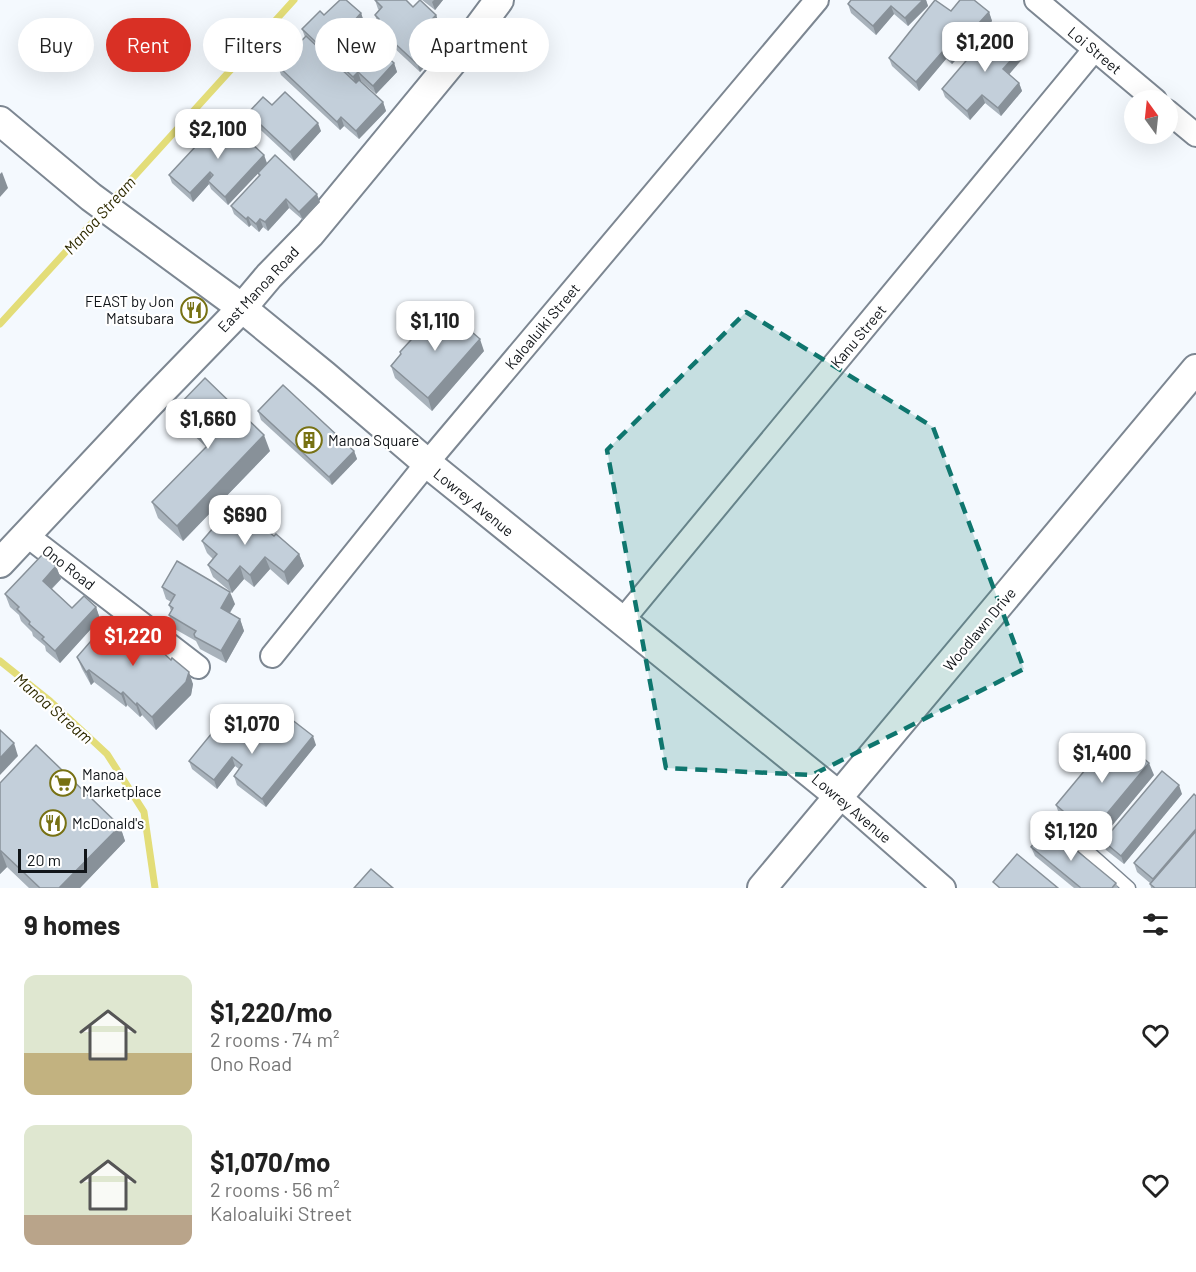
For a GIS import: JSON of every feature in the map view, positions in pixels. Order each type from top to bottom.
[{"type":"street","name":"East Manoa Road","points":[[0,563],[310,234],[461,51],[499,0]]},
{"type":"street","name":"Kaloaluiki Street","points":[[272,656],[427,464],[817,0]]},
{"type":"street","name":"Loi Street","points":[[1036,0],[1143,90]]},
{"type":"street","name":"Kanu Street","points":[[622,621],[1094,50]]},
{"type":"street","points":[[1178,120],[1196,135]]},
{"type":"street","name":"Lowrey Avenue","points":[[0,121],[91,197],[242,308],[427,464],[839,796],[944,888]]},
{"type":"street","name":"Woodlawn Drive","points":[[762,888],[1196,369]]},
{"type":"street","name":"Ono Road","points":[[25,534],[198,667]]},
{"type":"lane","points":[[1065,831],[1130,888]]},
{"type":"highlighted area","points":[[746,312],[933,427],[1024,669],[812,775],[666,768],[607,450]]},
{"type":"building","points":[[340,0],[346,0],[361,13],[357,18],[315,18],[315,41],[303,28],[320,11],[324,15]]},
{"type":"building","points":[[375,0],[406,0],[413,7],[420,0],[436,15],[433,18],[409,18],[409,57],[397,45],[397,18],[378,18],[375,15],[382,7]]},
{"type":"building","points":[[851,0],[923,0],[905,18],[891,6],[873,26],[848,4]]},
{"type":"building","points":[[935,0],[951,11],[960,0],[974,0],[989,12],[949,56],[943,51],[916,82],[889,58]]},
{"type":"building","points":[[995,27],[1021,49],[1003,69],[1019,83],[998,108],[982,95],[967,111],[942,89]]},
{"type":"building","points":[[306,36],[315,44],[315,72],[344,72],[356,83],[359,80],[383,102],[356,131],[341,117],[337,122],[284,72],[303,72],[303,39]]},
{"type":"building","points":[[348,72],[358,72],[353,77]]},
{"type":"building","points":[[358,72],[386,72],[373,86]]},
{"type":"building","points":[[285,92],[318,123],[290,152],[248,113],[263,97],[272,105]]},
{"type":"building","points":[[223,117],[264,155],[225,197],[208,181],[213,175],[210,172],[190,193],[169,175]]},
{"type":"building","points":[[275,155],[317,194],[299,212],[286,199],[265,222],[260,219],[256,224],[231,206]]},
{"type":"building","points":[[442,306],[480,339],[428,398],[391,366],[401,354],[400,352]]},
{"type":"building","points":[[205,378],[264,435],[177,526],[152,502],[211,442],[176,408]]},
{"type":"building","name":"Manoa Square","points":[[283,385],[354,451],[329,477],[258,411]]},
{"type":"building","points":[[231,507],[256,528],[259,524],[274,536],[276,534],[299,554],[284,572],[265,557],[250,575],[240,566],[228,581],[208,565],[217,554],[202,541]]},
{"type":"building","points":[[43,554],[56,566],[43,581],[72,608],[84,596],[96,607],[55,651],[29,624],[30,622],[17,609],[19,607],[5,594]]},
{"type":"building","points":[[177,561],[230,592],[221,608],[240,619],[221,651],[195,637],[196,631],[169,615],[173,608],[169,605],[175,595],[162,587]]},
{"type":"building","points":[[110,619],[123,630],[127,626],[138,637],[140,634],[155,649],[157,647],[189,672],[186,682],[152,717],[123,692],[121,694],[89,670],[86,672],[77,657]]},
{"type":"building","points":[[291,719],[313,736],[262,799],[234,776],[242,765],[232,757],[214,780],[189,761],[221,722],[240,738],[251,724],[273,741]]},
{"type":"building","points":[[0,730],[14,743],[0,758]]},
{"type":"building","points":[[1115,734],[1149,763],[1090,834],[1056,805]]},
{"type":"building","name":"McDonald's","points":[[36,745],[120,826],[59,888],[40,888],[0,852],[0,783]]},
{"type":"building","points":[[1162,771],[1179,785],[1121,856],[1103,841]]},
{"type":"building","points":[[1194,794],[1196,796],[1196,829],[1153,879],[1134,863]]},
{"type":"building","points":[[1048,827],[1116,883],[1112,888],[1081,888],[1031,847]]},
{"type":"building","points":[[1196,831],[1196,888],[1155,888],[1150,884]]},
{"type":"building","points":[[1017,854],[1058,888],[1000,888],[993,882]]},
{"type":"building","points":[[371,869],[393,888],[354,888]]},
{"type":"waterway","name":"Manoa Stream","points":[[110,203],[294,0]]},
{"type":"waterway","name":"Manoa Stream","points":[[0,324],[101,213]]},
{"type":"waterway","name":"Manoa Stream","points":[[0,661],[50,701],[107,754],[144,812],[155,888]]},
{"type":"place","name":"FEAST by Jon Matsubara","points":[[194,310]]},
{"type":"place","name":"Manoa Square","points":[[309,440]]},
{"type":"place","name":"Manoa Marketplace","points":[[63,783]]},
{"type":"place","name":"McDonald's","points":[[53,823]]}]
